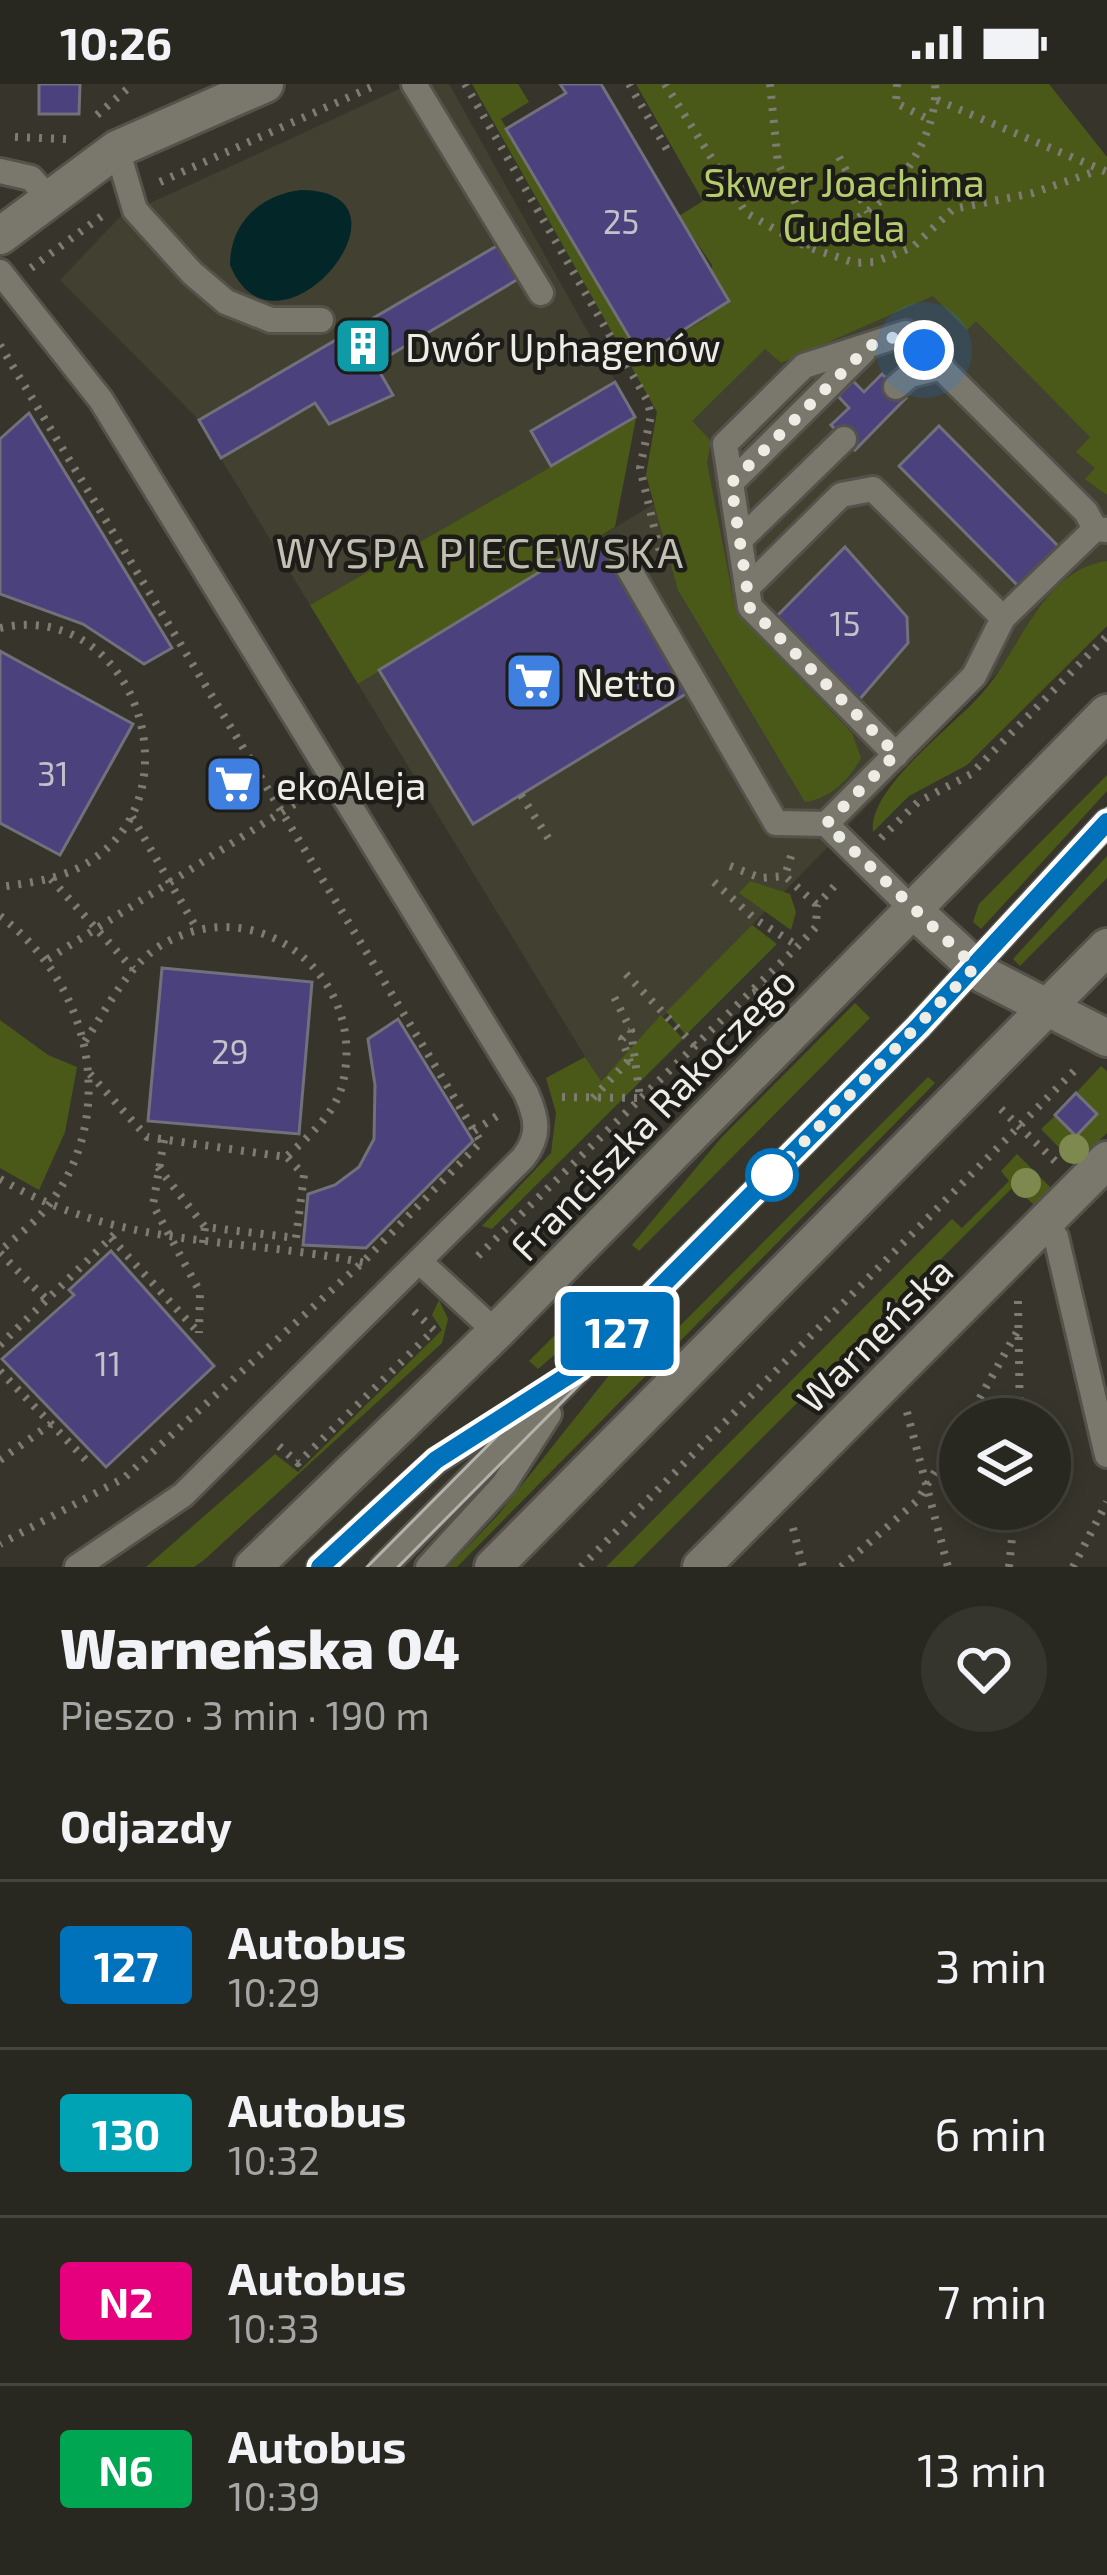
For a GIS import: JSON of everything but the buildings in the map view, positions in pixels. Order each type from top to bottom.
[{"type":"main road","points":[[0,236],[116,149],[265,84]]},
{"type":"main road","name":"Franciszka Rakoczego","points":[[253,1567],[496,1332],[1107,713]]},
{"type":"main road","points":[[912,909],[975,967],[1107,1038]]},
{"type":"main road","points":[[493,1567],[1107,947]]},
{"type":"main road","name":"Warneńska","points":[[701,1567],[1107,1160]]},
{"type":"lane","points":[[414,84],[541,292]]},
{"type":"lane","points":[[116,149],[135,210],[192,273],[226,302],[271,320],[321,320]]},
{"type":"lane","points":[[0,171],[31,178],[48,198]]},
{"type":"lane","points":[[4,278],[101,400],[528,1096],[537,1120],[530,1148],[183,1495],[77,1567]]},
{"type":"lane","points":[[826,824],[896,754],[974,676],[1003,618],[1101,530],[906,333],[804,367],[725,444],[750,608],[896,754]]},
{"type":"lane","points":[[896,387],[910,375],[942,367]]},
{"type":"lane","points":[[740,540],[844,439]]},
{"type":"lane","points":[[747,588],[841,495],[873,489],[1003,618]]},
{"type":"lane","points":[[618,550],[776,823],[826,824],[912,909]]},
{"type":"lane","points":[[383,1567],[975,967],[1107,822]]},
{"type":"lane","points":[[1044,1223],[1055,1238],[1107,1455]]},
{"type":"lane","points":[[420,1262],[496,1332]]},
{"type":"lane","points":[[320,1567],[436,1460],[580,1368]]},
{"type":"lane","points":[[428,1567],[504,1484],[580,1368]]},
{"type":"path","points":[[4,278],[129,196],[378,84]]},
{"type":"path","points":[[465,84],[647,400],[651,415],[640,468],[666,571]]},
{"type":"path","points":[[629,84],[669,153]]},
{"type":"path","points":[[665,84],[733,198],[764,227],[854,263],[892,258],[913,247],[953,209],[1033,193],[1101,171]]},
{"type":"path","points":[[770,84],[778,164],[800,213],[806,246]]},
{"type":"path","points":[[897,84],[896,103],[930,120]]},
{"type":"path","points":[[806,246],[868,212],[913,160],[937,100],[935,84]]},
{"type":"path","points":[[937,100],[1101,171]]},
{"type":"path","points":[[0,137],[74,140]]},
{"type":"path","points":[[839,157],[868,212]]},
{"type":"path","points":[[0,345],[481,1142],[364,1262],[124,1478],[0,1544]]},
{"type":"path","points":[[0,628],[16,624],[69,634],[114,665],[141,711],[148,765],[132,817],[111,844],[83,866],[51,879],[0,887]]},
{"type":"path","points":[[880,839],[918,802],[971,774],[1107,636]]},
{"type":"path","points":[[48,959],[334,779]]},
{"type":"path","points":[[521,795],[552,844]]},
{"type":"path","points":[[132,817],[197,929]]},
{"type":"path","points":[[785,876],[793,850]]},
{"type":"path","points":[[730,866],[761,878],[785,876],[817,905]]},
{"type":"path","points":[[478,1256],[798,946],[816,927],[817,905],[843,876]]},
{"type":"path","points":[[51,879],[133,969]]},
{"type":"path","points":[[715,882],[755,919],[798,946]]},
{"type":"path","points":[[0,916],[48,959],[71,998],[89,1073],[86,1120],[72,1166],[48,1207],[0,1252],[47,1300]]},
{"type":"path","points":[[85,1041],[133,969],[162,944],[197,929],[241,927],[282,939],[317,966],[340,1004],[348,1046],[341,1090],[319,1127],[286,1157]]},
{"type":"path","points":[[626,974],[695,1046]]},
{"type":"path","points":[[611,991],[631,1030],[640,1098]]},
{"type":"path","points":[[581,1567],[1107,1038]]},
{"type":"path","points":[[592,1098],[632,1064]]},
{"type":"path","points":[[89,1073],[128,1122],[147,1137],[286,1157],[304,1175],[296,1238],[205,1227],[158,1167]]},
{"type":"path","points":[[528,1096],[640,1098]]},
{"type":"path","points":[[110,1238],[199,1333],[200,1292],[153,1205],[164,1140]]},
{"type":"path","points":[[0,1179],[48,1207],[119,1230],[364,1262]]},
{"type":"path","points":[[203,1243],[205,1227]]},
{"type":"path","points":[[0,1345],[119,1230]]},
{"type":"path","points":[[1016,1251],[1020,1398]]},
{"type":"path","points":[[260,1460],[276,1444],[298,1463],[434,1330],[417,1313]]},
{"type":"path","points":[[980,1398],[1019,1328]]},
{"type":"path","points":[[897,1370],[948,1567]]},
{"type":"path","points":[[0,1371],[87,1461]]},
{"type":"path","points":[[0,1460],[51,1424]]},
{"type":"path","points":[[841,1567],[926,1486],[939,1465]]},
{"type":"path","points":[[1073,1567],[1107,1502]]},
{"type":"path","points":[[1009,1567],[1013,1530]]},
{"type":"shaded area","points":[[410,84],[449,84],[636,418],[310,605],[195,416],[60,280],[120,217]]},
{"type":"shaded area","points":[[1107,205],[1107,560],[600,1081],[358,684],[662,499],[657,465],[735,320],[781,363],[943,291]]},
{"type":"green space","name":"Skwer Joachima Gudela","points":[[472,84],[518,84],[529,102],[501,119],[641,357],[707,318],[712,265],[679,216],[703,201],[636,84],[1049,84],[1107,157],[1107,495],[1085,479],[1095,468],[1076,452],[1090,437],[976,321],[967,330],[933,296],[781,363],[765,349],[692,421],[711,441],[707,463],[736,613],[852,733],[861,758],[845,781],[823,797],[805,802],[678,590],[646,475],[657,412]]},
{"type":"green space","points":[[636,418],[615,527],[358,684],[310,605]]},
{"type":"green space","points":[[1107,561],[1107,626],[967,765],[909,796],[873,832],[875,815],[898,777],[984,691],[1049,595],[1085,567]]},
{"type":"green space","points":[[1107,775],[1107,791],[981,929],[973,922],[979,904]]},
{"type":"green space","points":[[1107,856],[1107,878],[1020,966],[1013,959]]},
{"type":"green space","points":[[750,881],[790,894],[796,912],[791,930],[739,893]]},
{"type":"green space","points":[[752,925],[777,944],[686,1035],[666,1012]]},
{"type":"green space","points":[[855,1003],[870,1018],[639,1251],[632,1245],[721,1138]]},
{"type":"green space","points":[[661,1015],[683,1039],[492,1229],[482,1226],[551,1153],[556,1113],[546,1078],[585,1057],[601,1081]]},
{"type":"green space","points":[[0,1020],[48,1055],[77,1067],[65,1132],[39,1190],[0,1168]]},
{"type":"green space","points":[[1101,1066],[1107,1071],[1107,1133],[1075,1164],[1041,1129],[1055,1116],[1077,1136],[1097,1114],[1076,1093]]},
{"type":"green space","points":[[928,1077],[935,1083],[457,1567],[448,1567],[498,1515],[645,1330],[661,1345]]},
{"type":"green space","points":[[1017,1154],[1052,1189],[1034,1205],[1014,1186],[633,1567],[606,1567],[952,1219],[962,1228],[1009,1181],[1001,1171]]},
{"type":"green space","points":[[603,1287],[617,1301],[538,1369],[529,1361]]},
{"type":"green space","points":[[439,1300],[448,1319],[442,1343],[204,1560],[194,1567],[146,1567],[275,1454],[298,1472],[442,1330],[432,1315]]},
{"type":"water","points":[[301,190],[337,198],[351,218],[347,244],[331,270],[307,291],[279,301],[252,294],[230,265],[235,236],[261,205]]},
{"type":"tram line","points":[[367,1567],[911,1020],[1107,808]]},
{"type":"tram line","points":[[398,1567],[887,1075],[1107,841]]},
{"type":"bus line","name":"127","points":[[320,1567],[436,1460],[580,1368],[918,1027],[1107,822]]},
{"type":"place","name":"Dwór Uphagenów","points":[[363,346]]},
{"type":"place","name":"Netto","points":[[534,681]]},
{"type":"place","name":"ekoAleja","points":[[234,784]]},
{"type":"district","name":"WYSPA PIECEWSKA","points":[[481,551]]},
{"type":"route","points":[[772,1175],[758,1189],[975,967],[826,824],[896,754],[750,608],[731,483],[869,346],[906,333],[924,350]]}]
